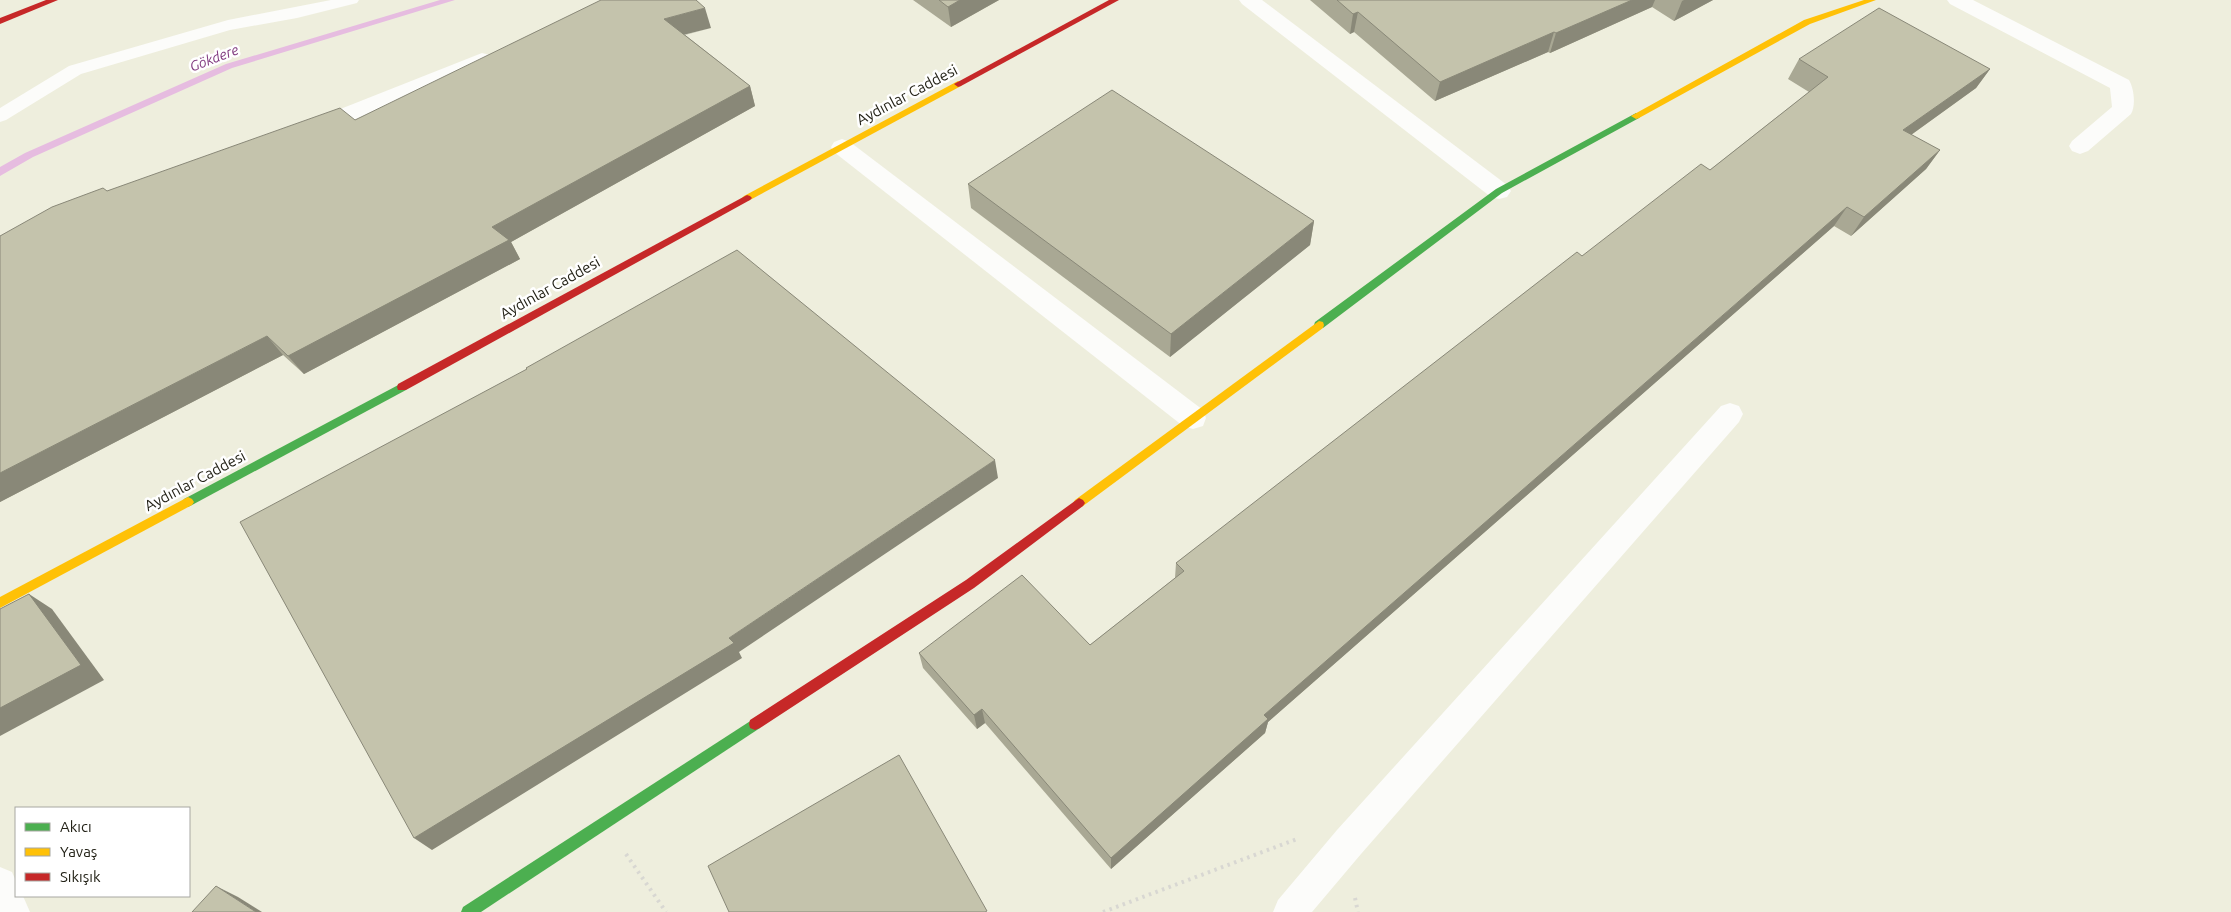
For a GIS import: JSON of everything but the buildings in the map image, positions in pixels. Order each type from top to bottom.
[{"type":"main road","points":[[0,21],[54,0]]},
{"type":"main road","name":"Aydınlar Caddesi","points":[[0,603],[364,408],[842,146],[1116,0]]},
{"type":"main road","points":[[468,912],[970,584],[1499,190],[1807,22],[1872,0]]},
{"type":"street","points":[[1249,0],[1499,190]]},
{"type":"street","points":[[1957,0],[2121,85],[2123,109],[2080,146]]},
{"type":"street","points":[[296,135],[390,99],[499,53]]},
{"type":"street","points":[[842,146],[1194,418]]},
{"type":"street","points":[[1290,912],[1349,842],[1730,414]]},
{"type":"street","points":[[0,884],[13,912]]},
{"type":"lane","points":[[0,116],[75,70],[228,24],[297,13],[352,0]]},
{"type":"path","points":[[605,823],[666,912]]},
{"type":"path","points":[[1103,912],[1317,832],[1349,842]]},
{"type":"path","points":[[1358,892],[1354,900],[1358,912]]},
{"type":"waterway","name":"Gökdere","points":[[0,172],[29,155],[229,66],[450,0]]},
{"type":"traffic: fast","points":[[1319,325],[1499,191],[1636,116]]},
{"type":"traffic: fast","points":[[188,502],[402,387]]},
{"type":"traffic: fast","points":[[468,912],[755,724]]},
{"type":"traffic: slow","points":[[1636,116],[1807,22],[1872,0]]},
{"type":"traffic: slow","points":[[747,198],[958,84]]},
{"type":"traffic: slow","points":[[1079,503],[1319,325]]},
{"type":"traffic: slow","points":[[0,603],[188,502]]},
{"type":"traffic: jam","points":[[0,21],[54,0]]},
{"type":"traffic: jam","points":[[958,84],[1115,0]]},
{"type":"traffic: jam","points":[[402,387],[747,198]]},
{"type":"traffic: jam","points":[[755,724],[970,584],[1079,503]]}]
